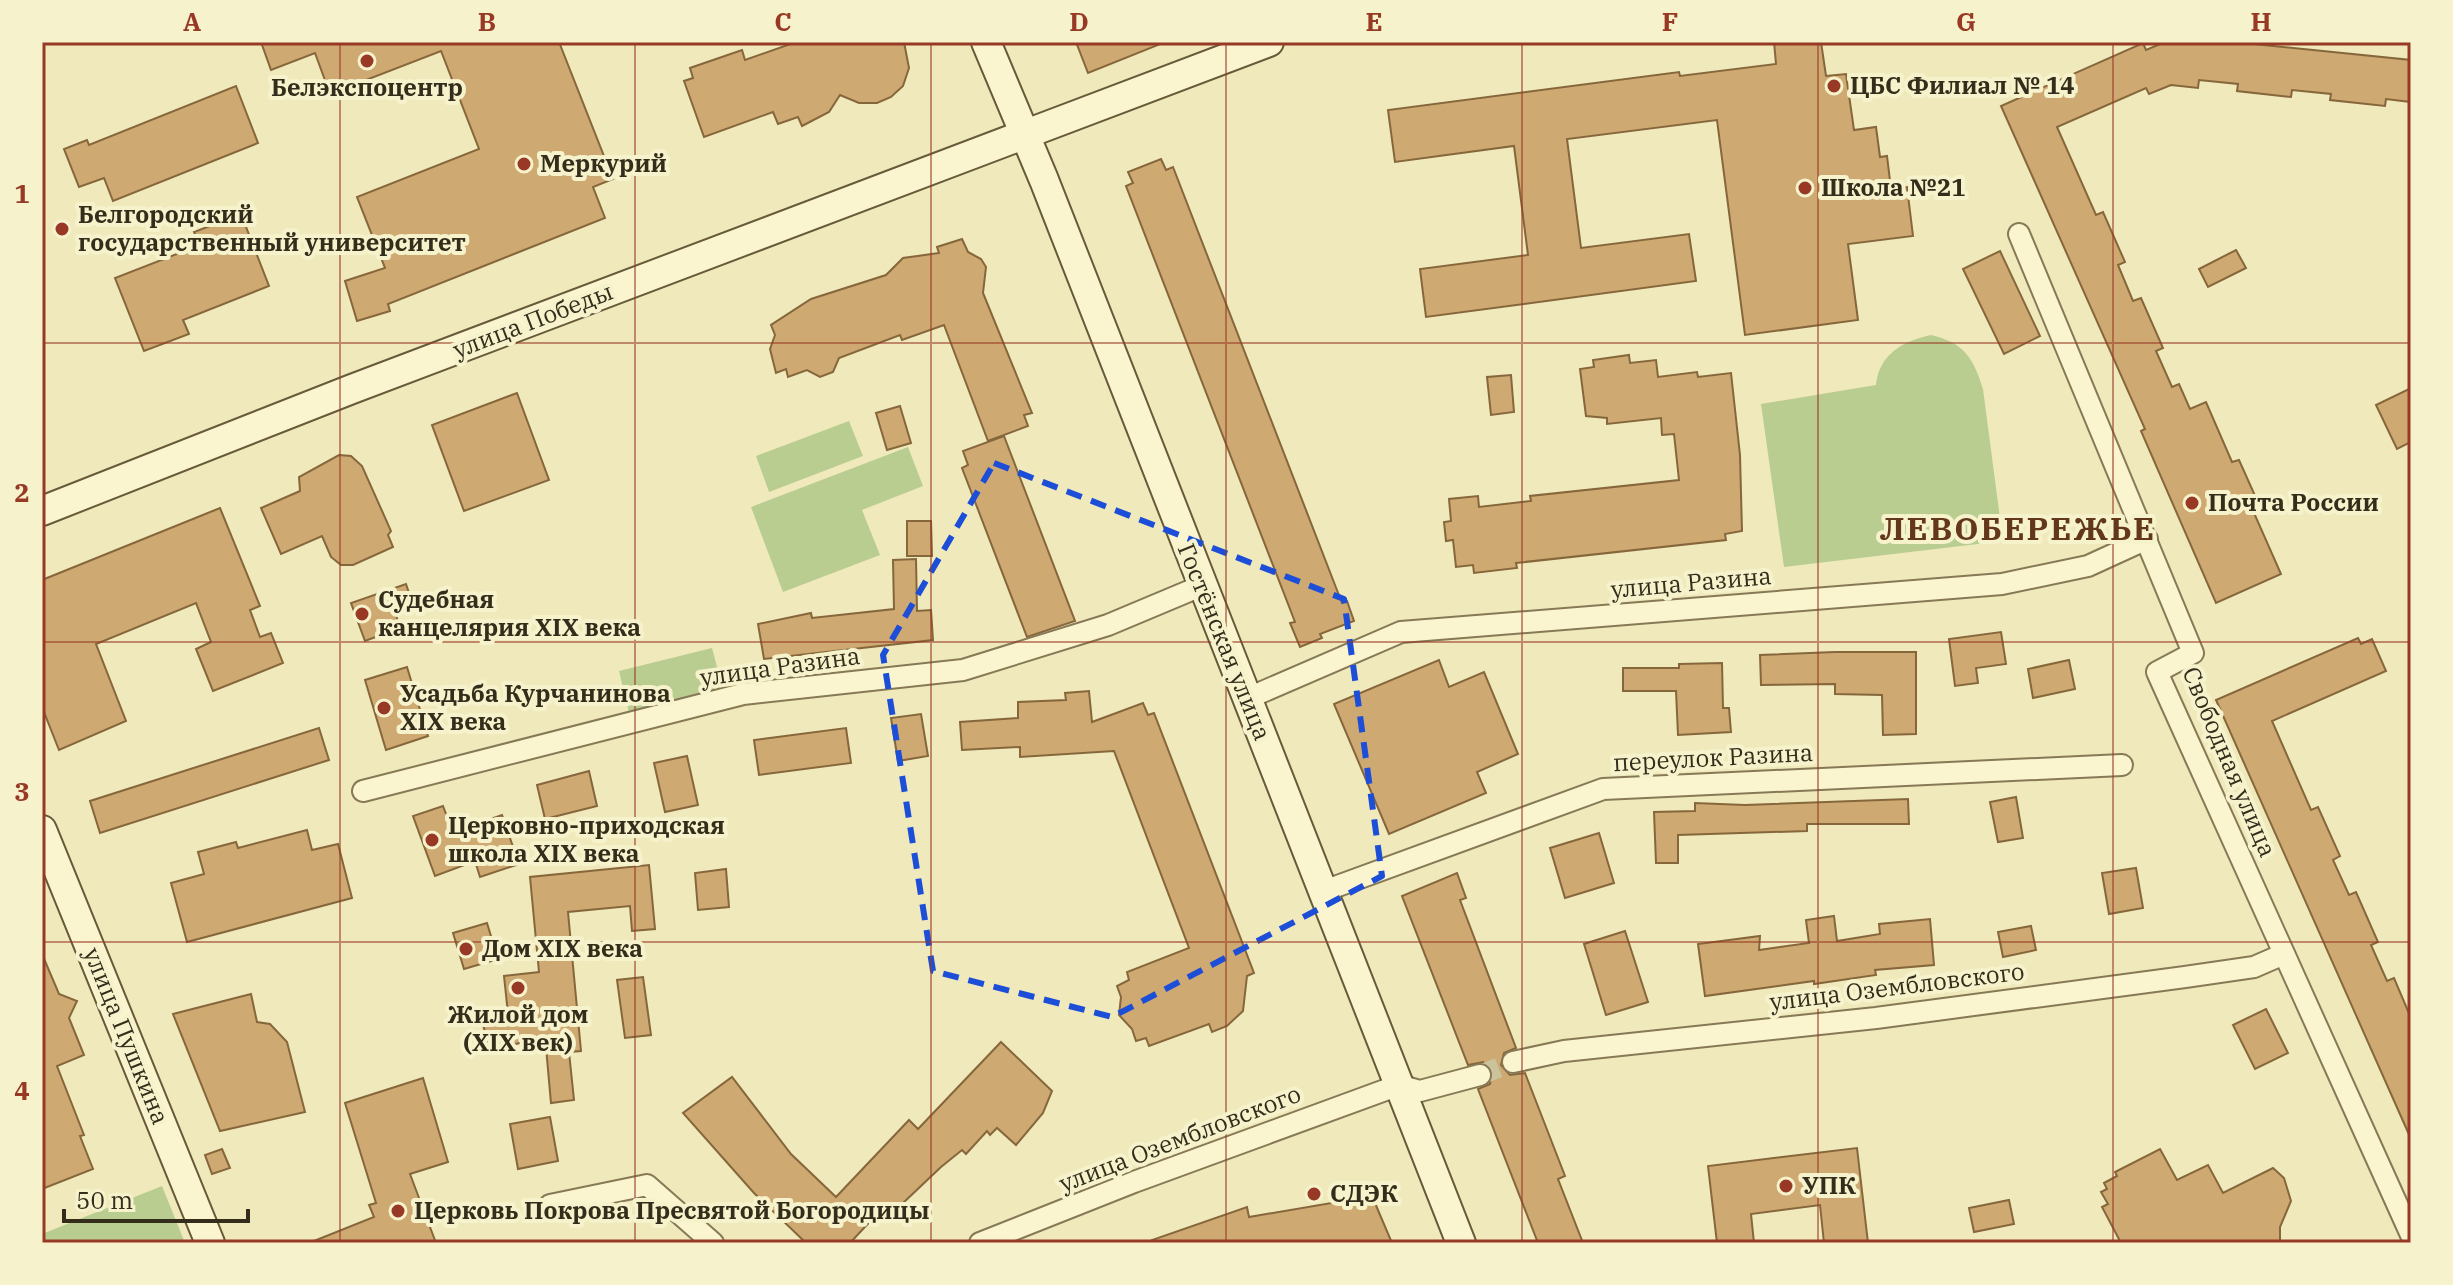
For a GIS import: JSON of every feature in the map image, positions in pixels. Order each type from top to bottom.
[{"type":"street","name":"Гостёнская улица","points":[[986,42],[1461,1243]]},
{"type":"street","name":"улица Победы","points":[[42,511],[352,389],[1269,42]]},
{"type":"street","name":"Свободная улица","points":[[2019,234],[2193,653],[2157,672],[2411,1235]]},
{"type":"street","name":"улица Разина","points":[[1246,699],[1401,632],[2002,584],[2088,566],[2147,539]]},
{"type":"street","name":"улица Разина","points":[[363,791],[743,694],[963,670],[1108,625],[1201,586]]},
{"type":"street","name":"переулок Разина","points":[[1324,891],[1603,789],[2122,765]]},
{"type":"street","name":"улица Пушкина","points":[[42,830],[210,1243]]},
{"type":"street","name":"улица Озембловского","points":[[1513,1062],[1564,1051],[1876,1018],[2185,977],[2254,967],[2284,954]]},
{"type":"street","points":[[1399,1085],[1420,1091],[1480,1075]]},
{"type":"street","name":"улица Озембловского","points":[[980,1243],[1134,1182],[1399,1085]]},
{"type":"street","points":[[550,1205],[647,1185],[713,1243]]},
{"type":"highlighted area","points":[[994,463],[1344,599],[1382,876],[1112,1017],[933,971],[883,655]]},
{"type":"green space","points":[[1931,335],[1952,342],[1966,353],[1983,389],[2003,541],[1784,567],[1761,404],[1876,385],[1882,365],[1894,351],[1911,341]]},
{"type":"green space","points":[[849,421],[863,456],[769,492],[756,456]]},
{"type":"green space","points":[[908,447],[923,486],[862,510],[880,555],[783,592],[751,507]]},
{"type":"green space","points":[[712,648],[724,693],[630,717],[619,671]]},
{"type":"green space","points":[[162,1186],[185,1243],[42,1243],[42,1234]]},
{"type":"building","name":"Меркурий","points":[[261,42],[559,42],[613,179],[593,187],[605,218],[388,304],[390,311],[357,321],[345,281],[385,268],[357,197],[479,149],[441,51],[330,94],[315,53],[271,70]]},
{"type":"building","points":[[796,42],[904,42],[909,68],[903,86],[891,97],[877,103],[859,103],[840,95],[829,112],[802,126],[798,117],[778,124],[773,112],[704,137],[684,81],[693,78],[690,68],[742,50],[745,60]]},
{"type":"building","points":[[1076,42],[1162,42],[1163,43],[1088,73]]},
{"type":"building","name":"Школа №21","points":[[1774,42],[1821,42],[1826,76],[1846,74],[1854,130],[1876,127],[1880,157],[1887,156],[1891,189],[1907,187],[1913,236],[1848,244],[1858,320],[1745,335],[1717,120],[1567,139],[1581,248],[1689,234],[1696,281],[1426,317],[1420,269],[1528,255],[1514,146],[1395,162],[1388,110],[1679,72],[1680,76],[1776,64]]},
{"type":"building","points":[[2165,42],[2234,42],[2411,60],[2411,102],[2386,99],[2385,106],[2330,100],[2331,94],[2292,90],[2291,97],[2237,91],[2238,84],[2199,80],[2198,88],[2171,85],[2149,94],[2146,88],[2057,127],[2096,215],[2103,212],[2125,262],[2118,265],[2133,301],[2141,298],[2163,348],[2156,351],[2172,387],[2179,384],[2190,409],[2206,402],[2232,462],[2239,460],[2261,509],[2254,513],[2281,574],[2216,603],[2141,431],[2145,429],[2001,106],[2143,43],[2146,50]]},
{"type":"building","points":[[236,86],[258,143],[113,201],[104,178],[79,187],[64,149],[87,140],[89,145]]},
{"type":"building","points":[[1161,159],[1166,170],[1173,167],[1342,603],[1347,601],[1354,621],[1320,634],[1322,638],[1300,647],[1290,623],[1295,622],[1126,186],[1133,183],[1128,172]]},
{"type":"building","points":[[241,214],[269,286],[183,320],[189,334],[144,351],[115,278],[200,245],[194,232]]},
{"type":"building","points":[[962,239],[968,252],[981,259],[986,267],[983,293],[1032,413],[1024,415],[1028,426],[988,441],[944,325],[902,340],[900,335],[839,358],[833,372],[820,377],[807,370],[788,377],[786,369],[776,373],[770,349],[775,335],[771,325],[811,299],[886,275],[903,258],[939,253],[937,247]]},
{"type":"building","points":[[2236,250],[2246,268],[2208,287],[2199,269]]},
{"type":"building","points":[[2000,251],[2040,336],[2004,354],[1963,269]]},
{"type":"building","points":[[1629,355],[1630,363],[1656,360],[1658,377],[1697,372],[1698,377],[1731,373],[1740,455],[1742,531],[1725,534],[1726,540],[1516,563],[1517,568],[1474,573],[1473,565],[1456,567],[1453,540],[1446,541],[1444,522],[1451,521],[1449,499],[1478,496],[1479,507],[1531,501],[1530,496],[1679,480],[1674,434],[1662,435],[1661,418],[1607,424],[1607,418],[1586,416],[1580,369],[1594,367],[1593,360]]},
{"type":"building","points":[[1511,375],[1514,412],[1491,415],[1487,377]]},
{"type":"building","points":[[2411,388],[2411,442],[2397,449],[2376,405]]},
{"type":"building","points":[[517,393],[549,480],[464,511],[432,425]]},
{"type":"building","points":[[900,406],[911,443],[887,450],[876,413]]},
{"type":"building","points":[[1004,436],[1075,621],[1027,637],[962,468],[968,465],[963,451]]},
{"type":"building","points":[[339,455],[351,456],[362,466],[391,531],[388,535],[393,547],[353,565],[341,565],[331,557],[322,536],[281,554],[261,508],[300,491],[299,477]]},
{"type":"building","points":[[220,508],[260,606],[250,610],[260,637],[271,633],[283,663],[213,691],[196,649],[211,642],[196,603],[96,644],[126,721],[59,750],[42,707],[42,580]]},
{"type":"building","points":[[907,521],[931,521],[932,556],[907,556]]},
{"type":"building","points":[[916,559],[917,611],[931,610],[933,640],[764,659],[758,624],[811,613],[812,618],[894,609],[893,560]]},
{"type":"building","points":[[406,584],[414,608],[396,615],[400,628],[365,641],[351,603]]},
{"type":"building","points":[[2001,632],[2006,664],[1976,668],[1978,683],[1955,686],[1949,639]]},
{"type":"building","points":[[2358,638],[2361,644],[2372,639],[2386,671],[2272,721],[2311,810],[2318,807],[2340,856],[2333,860],[2349,895],[2356,892],[2378,942],[2371,945],[2387,981],[2394,978],[2411,1018],[2411,1139],[2216,700]]},
{"type":"building","points":[[1916,652],[1916,734],[1883,735],[1882,695],[1835,694],[1835,684],[1761,685],[1760,655]]},
{"type":"building","points":[[1439,660],[1449,687],[1484,672],[1518,754],[1477,772],[1486,793],[1389,834],[1334,704]]},
{"type":"building","points":[[2069,660],[2075,689],[2033,698],[2028,669]]},
{"type":"building","points":[[1722,663],[1723,708],[1729,708],[1731,732],[1678,735],[1676,691],[1623,691],[1623,668],[1679,668],[1679,664]]},
{"type":"building","points":[[407,667],[428,736],[386,750],[365,680]]},
{"type":"building","points":[[1089,691],[1092,722],[1143,703],[1148,715],[1154,713],[1254,973],[1247,976],[1243,1011],[1227,1026],[1212,1032],[1209,1024],[1149,1046],[1146,1038],[1136,1041],[1132,1029],[1119,1015],[1121,997],[1117,986],[1129,980],[1127,972],[1189,948],[1114,751],[1020,757],[1020,747],[962,750],[960,722],[1018,718],[1018,702],[1066,700],[1065,693]]},
{"type":"building","points":[[921,714],[928,756],[898,761],[891,718]]},
{"type":"building","points":[[319,728],[329,760],[100,833],[90,801]]},
{"type":"building","points":[[846,728],[851,763],[759,775],[754,740]]},
{"type":"building","points":[[687,756],[698,805],[665,812],[654,763]]},
{"type":"building","points":[[589,771],[597,806],[545,819],[537,785]]},
{"type":"building","points":[[2016,797],[2023,838],[1998,842],[1990,802]]},
{"type":"building","points":[[1908,799],[1909,824],[1807,824],[1807,831],[1678,835],[1678,863],[1656,863],[1654,812],[1695,811],[1695,803],[1745,805]]},
{"type":"building","points":[[443,806],[453,832],[502,815],[519,864],[480,877],[475,861],[435,876],[413,816]]},
{"type":"building","points":[[307,830],[312,850],[338,844],[352,898],[187,942],[171,883],[204,874],[198,852],[236,842],[238,848]]},
{"type":"building","points":[[1599,833],[1614,883],[1565,898],[1550,848]]},
{"type":"building","points":[[649,865],[655,929],[632,931],[630,906],[568,912],[581,1051],[569,1052],[574,1100],[551,1103],[545,1036],[490,1051],[482,1021],[508,1014],[504,976],[539,972],[530,877]]},
{"type":"building","points":[[2136,868],[2143,908],[2109,914],[2102,873]]},
{"type":"building","points":[[726,869],[729,907],[698,910],[695,873]]},
{"type":"building","points":[[1457,873],[1466,898],[1460,900],[1516,1048],[1504,1053],[1501,1065],[1510,1075],[1525,1073],[1565,1176],[1558,1179],[1583,1243],[1538,1243],[1478,1089],[1490,1084],[1492,1071],[1483,1062],[1468,1065],[1402,896]]},
{"type":"building","points":[[1834,916],[1837,941],[1880,934],[1879,924],[1930,919],[1934,965],[1875,970],[1876,975],[1705,996],[1698,944],[1760,936],[1759,950],[1809,943],[1806,920]]},
{"type":"building","points":[[487,923],[498,959],[464,969],[453,933]]},
{"type":"building","points":[[2031,926],[2036,950],[2003,957],[1998,932]]},
{"type":"building","points":[[1625,931],[1648,1002],[1606,1015],[1584,944]]},
{"type":"building","points":[[42,954],[59,994],[77,1001],[69,1018],[84,1055],[57,1066],[84,1135],[80,1136],[93,1169],[42,1189]]},
{"type":"building","points":[[643,977],[651,1035],[625,1038],[617,980]]},
{"type":"building","points":[[251,994],[257,1022],[270,1024],[287,1042],[305,1112],[220,1131],[173,1014]]},
{"type":"building","points":[[2266,1009],[2288,1053],[2255,1069],[2233,1025]]},
{"type":"building","points":[[1001,1042],[1052,1091],[1043,1113],[1016,1145],[997,1128],[990,1135],[987,1131],[966,1154],[962,1150],[941,1167],[884,1221],[877,1214],[850,1243],[806,1243],[754,1193],[683,1113],[732,1077],[791,1154],[836,1197],[909,1120],[918,1129]]},
{"type":"building","points":[[423,1078],[448,1162],[410,1174],[436,1243],[309,1243],[374,1217],[369,1205],[376,1203],[345,1103]]},
{"type":"building","points":[[550,1117],[558,1161],[518,1169],[510,1124]]},
{"type":"building","name":"УПК","points":[[1857,1148],[1868,1243],[1824,1243],[1820,1205],[1751,1214],[1754,1243],[1717,1243],[1708,1166]]},
{"type":"building","points":[[222,1149],[230,1168],[212,1174],[205,1155]]},
{"type":"building","points":[[2160,1149],[2177,1180],[2208,1165],[2223,1193],[2273,1168],[2284,1178],[2291,1201],[2280,1227],[2280,1243],[2121,1243],[2102,1207],[2108,1204],[2101,1192],[2107,1189],[2104,1183],[2117,1176],[2115,1172]]},
{"type":"building","points":[[1372,1196],[1392,1243],[1153,1243],[1152,1240],[1247,1207],[1249,1217]]},
{"type":"building","points":[[2009,1200],[2014,1224],[1974,1232],[1969,1208]]},
{"type":"tunnel","points":[[1480,1075],[1513,1062]]},
{"type":"place","name":"Белэкспоцентр","points":[[367,61]]},
{"type":"place","name":"ЦБС Филиал № 14","points":[[1834,86]]},
{"type":"place","name":"Меркурий","points":[[524,164]]},
{"type":"place","name":"Школа №21","points":[[1805,188]]},
{"type":"place","name":"Белгородский государственный университет","points":[[62,229]]},
{"type":"place","name":"Почта России","points":[[2192,503]]},
{"type":"place","name":"Судебная канцелярия XIX века","points":[[362,614]]},
{"type":"place","name":"Усадьба Курчанинова XIX века","points":[[384,708]]},
{"type":"place","name":"Церковно-приходская школа XIX века","points":[[432,840]]},
{"type":"place","name":"Дом XIX века","points":[[466,949]]},
{"type":"place","name":"Жилой дом (XIX век)","points":[[518,988]]},
{"type":"place","name":"УПК","points":[[1786,1186]]},
{"type":"place","name":"СДЭК","points":[[1314,1194]]},
{"type":"place","name":"Церковь Покрова Пресвятой Богородицы","points":[[398,1211]]},
{"type":"district","name":"ЛЕВОБЕРЕЖЬЕ","points":[[2018,529]]}]
